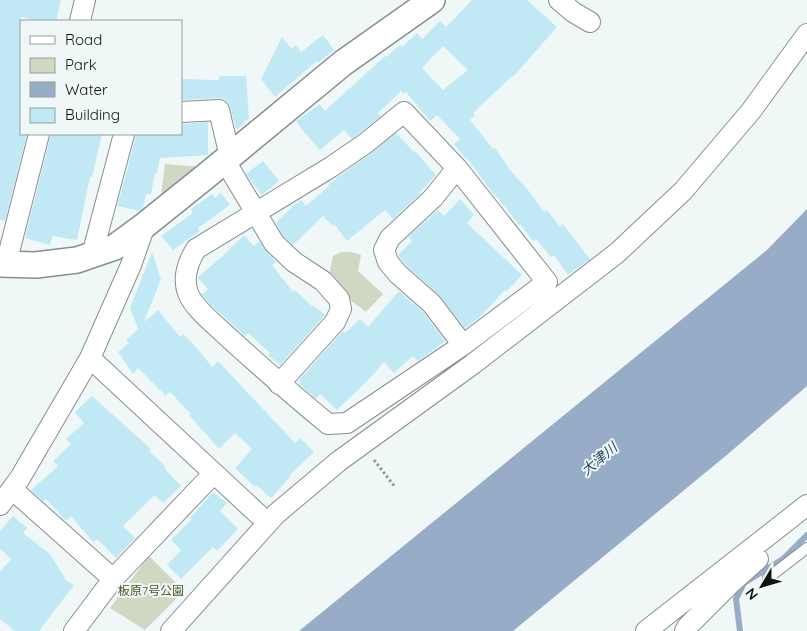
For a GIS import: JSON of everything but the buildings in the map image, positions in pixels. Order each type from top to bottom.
[{"type":"street","points":[[80,20],[86,0]]},
{"type":"street","points":[[39,135],[3,264],[36,265],[76,260],[115,247],[146,225],[343,63],[432,0]]},
{"type":"street","points":[[559,0],[573,12],[590,22]]},
{"type":"street","points":[[171,631],[276,514],[338,461],[473,364],[616,253],[683,191],[751,111],[807,34]]},
{"type":"street","points":[[182,112],[219,110],[227,159],[274,242],[294,262],[323,281],[339,299],[341,309],[335,322],[279,384]]},
{"type":"street","points":[[404,112],[457,168],[547,282],[463,345],[347,423],[328,424],[279,384],[198,310],[188,293],[185,277],[188,261],[196,249],[256,213],[366,143],[404,112]]},
{"type":"street","points":[[92,255],[124,135]]},
{"type":"street","points":[[457,168],[433,198],[390,238],[384,250],[388,262],[398,274],[432,304],[463,345]]},
{"type":"street","points":[[113,579],[4,497],[20,478],[90,358],[131,265],[146,225]]},
{"type":"street","points":[[90,358],[258,514]]},
{"type":"street","points":[[74,631],[113,579],[214,473]]},
{"type":"street","points":[[646,631],[807,505]]},
{"type":"street","points":[[685,631],[731,583],[766,552],[782,525]]},
{"type":"lane","points":[[768,578],[807,548]]},
{"type":"path","points":[[361,445],[395,487]]},
{"type":"green space","points":[[165,164],[203,167],[160,203]]},
{"type":"green space","points":[[341,252],[361,255],[358,271],[383,294],[366,312],[349,299],[329,275],[333,256]]},
{"type":"green space","name":"板原7号公園","points":[[149,556],[184,591],[145,630],[110,608]]},
{"type":"water","name":"大津川","points":[[807,209],[807,386],[728,454],[513,631],[299,631],[767,250]]},
{"type":"waterway","points":[[740,631],[736,599],[744,583],[783,559],[807,535]]}]
